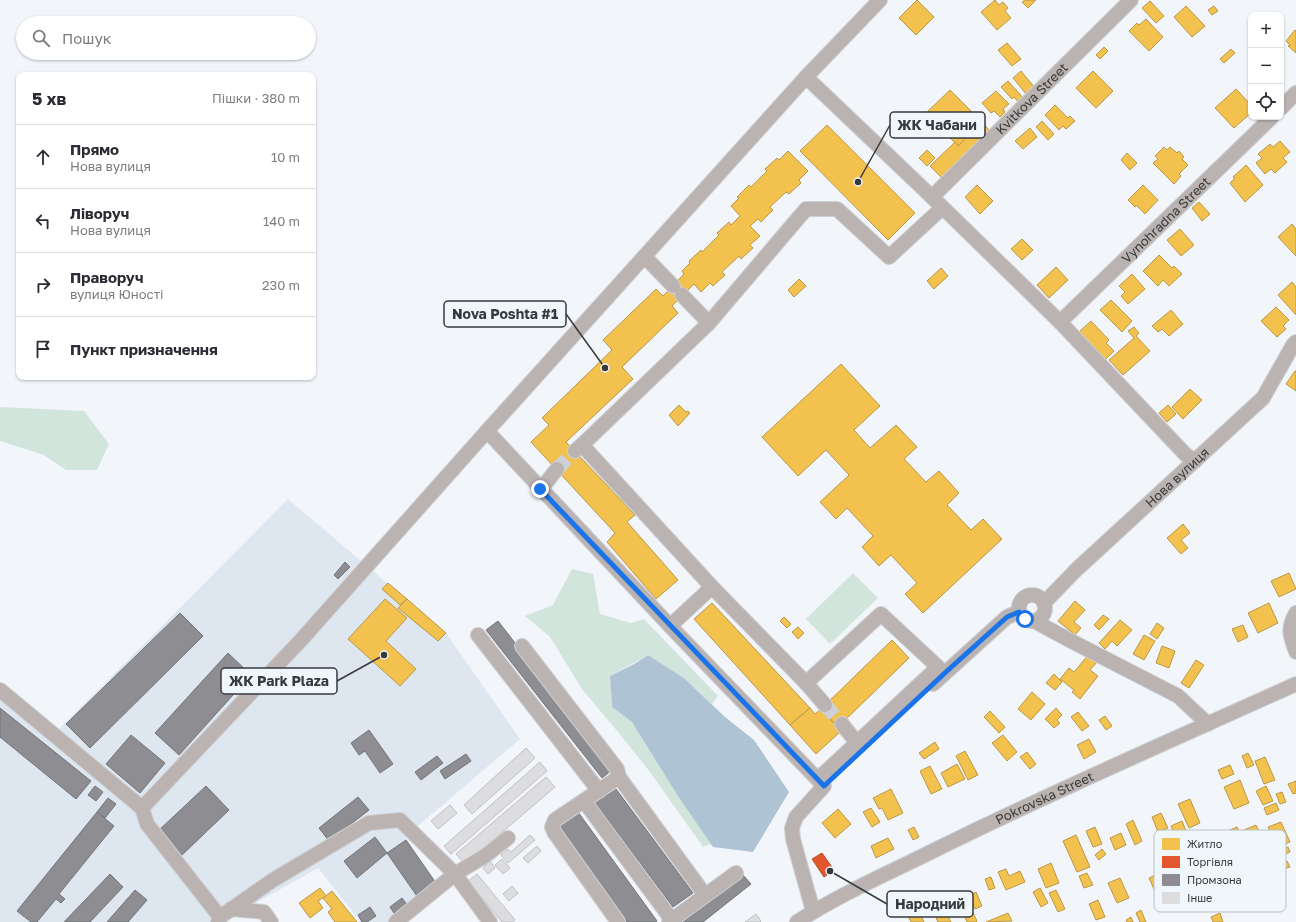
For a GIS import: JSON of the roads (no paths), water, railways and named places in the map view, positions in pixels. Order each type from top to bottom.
[{"type":"street","points":[[142,808],[302,639],[806,77],[880,0]]},
{"type":"street","name":"Kvitkova Street","points":[[932,198],[1132,0]]},
{"type":"street","points":[[806,77],[1060,322],[1186,455],[1195,461]]},
{"type":"street","points":[[1284,105],[1296,94]]},
{"type":"street","name":"Vynohradna Street","points":[[1060,322],[1269,120]]},
{"type":"street","points":[[825,705],[806,683],[578,448],[708,323],[806,209],[837,210],[889,257],[942,208]]},
{"type":"street","points":[[645,257],[708,323]]},
{"type":"street","name":"Нова вулиця","points":[[1044,603],[1076,570],[1263,398],[1296,342]]},
{"type":"street","points":[[487,431],[540,489],[821,783]]},
{"type":"street","points":[[540,489],[557,469]]},
{"type":"street","points":[[670,626],[712,587]]},
{"type":"street","points":[[1034,621],[1042,616],[1045,607],[1044,603],[1038,596],[1030,594],[1019,603],[1019,612],[1025,619],[1034,621],[1178,696],[1208,724]]},
{"type":"street","points":[[821,783],[1007,617],[1019,612]]},
{"type":"street","points":[[1296,612],[1291,620],[1289,635],[1296,652]]},
{"type":"street","points":[[806,683],[881,614],[938,667],[857,743],[821,783],[796,817],[792,828],[793,839],[813,911]]},
{"type":"street","points":[[478,635],[599,791]]},
{"type":"street","points":[[522,646],[617,768],[619,777],[705,895]]},
{"type":"street","name":"Pokrovska Street","points":[[797,922],[813,911],[1008,814],[1084,778],[1296,684]]},
{"type":"street","points":[[0,690],[142,808],[146,824],[223,916]]},
{"type":"street","points":[[842,724],[857,743]]},
{"type":"street","points":[[618,922],[554,832],[552,827],[555,820],[619,777]]},
{"type":"street","points":[[584,801],[670,921],[736,873]]},
{"type":"street","points":[[223,916],[273,880],[369,823],[400,820],[455,874],[490,922]]},
{"type":"street","points":[[396,922],[455,874],[485,856],[508,838]]},
{"type":"street","points":[[223,916],[264,912],[271,922]]},
{"type":"water","points":[[648,655],[684,678],[725,717],[754,740],[789,792],[753,852],[713,847],[678,796],[632,722],[612,707],[610,676]]},
{"type":"tunnel","points":[[557,469],[575,451]]},
{"type":"tunnel","points":[[825,705],[842,724]]},
{"type":"place","name":"ЖК Чабани","points":[[858,182]]},
{"type":"place","name":"Nova Poshta #1","points":[[605,368]]},
{"type":"place","name":"ЖК Park Plaza","points":[[384,655]]},
{"type":"place","name":"Народний","points":[[830,871]]}]
